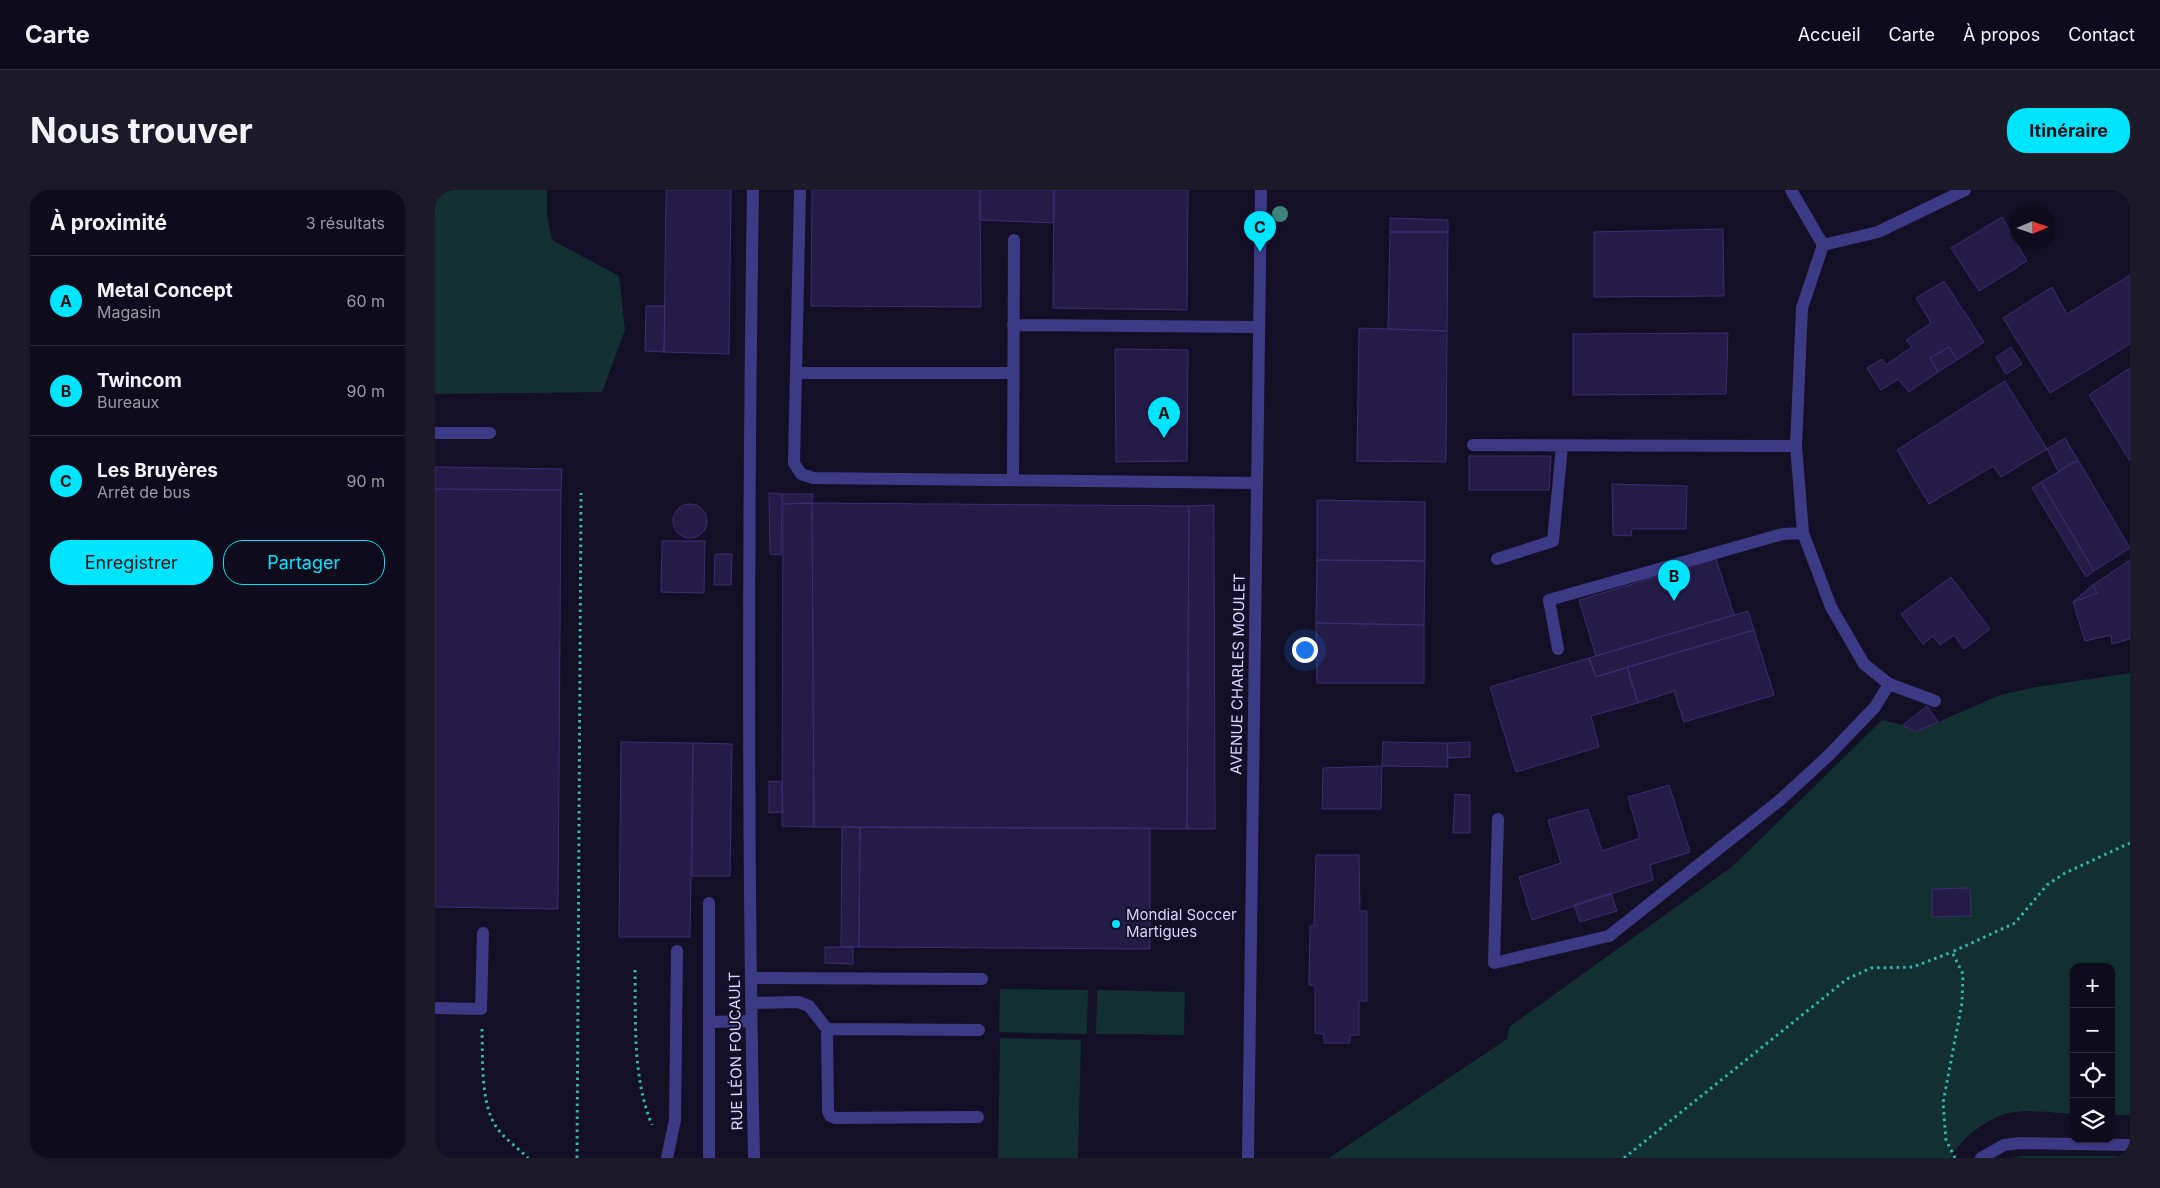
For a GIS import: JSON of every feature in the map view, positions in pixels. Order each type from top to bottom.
[{"type":"street","name":"RUE LÉON FOUCAULT","points":[[753,190],[749,459],[749,942],[754,1158]]},
{"type":"street","points":[[800,190],[794,463],[801,474],[813,478],[1257,483]]},
{"type":"street","name":"AVENUE CHARLES MOULET","points":[[1248,1158],[1261,190]]},
{"type":"street","points":[[1791,190],[1823,245],[1802,308],[1796,446],[1803,533],[1831,608],[1864,664],[1889,684],[1935,701]]},
{"type":"street","points":[[1823,245],[1879,232],[1965,190]]},
{"type":"street","points":[[1013,240],[1013,480]]},
{"type":"street","points":[[1013,325],[1258,327]]},
{"type":"street","points":[[796,373],[1013,373]]},
{"type":"street","points":[[435,432],[490,432]]},
{"type":"street","points":[[1473,445],[1796,446]]},
{"type":"street","points":[[1497,559],[1553,541],[1562,446]]},
{"type":"street","points":[[1558,649],[1549,600],[1783,534],[1803,533]]},
{"type":"street","points":[[1498,819],[1495,963],[1609,936],[1779,801],[1828,756],[1875,707],[1889,684]]},
{"type":"street","points":[[709,903],[709,1158]]},
{"type":"street","points":[[435,1008],[481,1009],[483,932]]},
{"type":"street","points":[[667,1158],[675,1120],[677,951]]},
{"type":"street","points":[[751,978],[983,978]]},
{"type":"street","points":[[751,1003],[798,1002],[809,1006],[827,1029],[828,1111],[830,1116],[835,1118],[978,1117]]},
{"type":"street","points":[[709,1022],[751,1021]]},
{"type":"street","points":[[827,1029],[979,1030]]},
{"type":"street","points":[[1981,1158],[2004,1145],[2019,1143],[2130,1145]]},
{"type":"path","points":[[577,1158],[581,494]]},
{"type":"path","points":[[1624,1158],[1847,979],[1871,968],[1913,967],[1952,952],[2015,923],[2047,885],[2065,873],[2130,843]]},
{"type":"path","points":[[1952,952],[1963,974],[1962,1003],[1943,1103],[1946,1140],[1955,1158]]},
{"type":"path","points":[[635,970],[637,1062],[643,1104],[654,1131]]},
{"type":"path","points":[[481,1009],[484,1080],[489,1109],[497,1128],[528,1158]]},
{"type":"green space","points":[[435,190],[547,190],[547,215],[552,240],[619,276],[625,330],[602,392],[435,394]]},
{"type":"green space","points":[[2130,673],[2130,1115],[2115,1115],[2115,963],[2070,963],[2070,1114],[2031,1111],[2008,1113],[1991,1120],[1967,1137],[1951,1158],[1329,1158],[1507,1039],[1509,1027],[1733,866],[1882,720],[1903,725],[1915,732],[2000,695],[2036,687]],"holes":[[[1970,888],[1971,916],[1932,916],[1932,889]]]},
{"type":"green space","points":[[1000,989],[1088,990],[1087,1034],[999,1032]]},
{"type":"green space","points":[[1097,990],[1185,992],[1184,1035],[1096,1034]]},
{"type":"green space","points":[[1000,1038],[1081,1040],[1078,1158],[998,1158]]},
{"type":"green space","points":[[2020,1156],[2130,1156],[2130,1158],[2012,1158]]},
{"type":"building","points":[[666,190],[731,190],[729,354],[664,352]]},
{"type":"building","points":[[812,190],[980,190],[981,307],[811,306]]},
{"type":"building","points":[[980,190],[1054,190],[1054,223],[980,220]]},
{"type":"building","points":[[1054,190],[1188,190],[1187,310],[1053,308]]},
{"type":"building","points":[[2002,217],[2010,231],[2010,250],[2021,250],[2027,261],[1979,291],[1951,248]]},
{"type":"building","points":[[1390,218],[1448,220],[1448,232],[1390,232]]},
{"type":"building","points":[[1723,229],[1724,296],[1594,297],[1594,232]]},
{"type":"building","points":[[1390,232],[1448,232],[1447,331],[1388,329]]},
{"type":"building","points":[[2130,275],[2130,344],[2050,393],[2003,318],[2052,287],[2067,314]]},
{"type":"building","points":[[1944,281],[1984,342],[1957,360],[1949,347],[1930,358],[1938,372],[1909,392],[1898,379],[1881,390],[1867,368],[1882,359],[1886,365],[1912,347],[1906,340],[1931,323],[1916,298]]},
{"type":"building","points":[[646,306],[665,306],[664,352],[645,351]]},
{"type":"building","points":[[1359,328],[1447,331],[1446,462],[1357,461]]},
{"type":"building","points":[[1728,333],[1726,394],[1573,395],[1573,334]]},
{"type":"building","points":[[1949,347],[1957,360],[1938,372],[1930,358]]},
{"type":"building","points":[[2011,347],[2022,364],[2006,374],[1996,357]]},
{"type":"building","points":[[1115,349],[1188,350],[1187,461],[1116,462]]},
{"type":"building","points":[[2130,368],[2130,461],[2089,395]]},
{"type":"building","points":[[2005,381],[2047,449],[2001,477],[1993,466],[1929,504],[1897,450]]},
{"type":"building","points":[[2065,438],[2078,460],[2058,471],[2047,449]]},
{"type":"building","points":[[1469,456],[1551,456],[1549,490],[1469,490]]},
{"type":"building","points":[[2078,460],[2130,548],[2094,571],[2041,482]]},
{"type":"building","points":[[435,467],[562,469],[561,490],[435,489]]},
{"type":"building","points":[[2041,482],[2094,571],[2086,577],[2032,488]]},
{"type":"building","points":[[1612,484],[1687,486],[1686,529],[1632,529],[1631,536],[1613,535]]},
{"type":"building","points":[[435,489],[561,490],[558,909],[435,907]]},
{"type":"building","points":[[769,493],[782,494],[781,555],[770,554]]},
{"type":"building","points":[[782,494],[813,494],[812,503],[783,504]]},
{"type":"building","points":[[1317,500],[1425,502],[1425,561],[1317,560]]},
{"type":"building","points":[[812,503],[814,827],[782,826],[783,504]]},
{"type":"building","points":[[812,503],[1189,506],[1187,829],[814,827]]},
{"type":"building","points":[[690,504],[697,505],[702,509],[706,514],[706,528],[702,533],[697,537],[690,538],[683,537],[678,533],[674,528],[673,521],[674,514],[678,509],[683,505]]},
{"type":"building","points":[[1214,505],[1215,829],[1187,829],[1189,506]]},
{"type":"building","points":[[662,541],[705,541],[704,593],[661,592]]},
{"type":"building","points":[[715,554],[732,554],[731,585],[714,585]]},
{"type":"building","points":[[1716,559],[1734,615],[1596,656],[1579,600]]},
{"type":"building","points":[[1317,560],[1425,561],[1424,625],[1316,623]]},
{"type":"building","points":[[2130,560],[2130,639],[2112,644],[2111,635],[2085,641],[2073,602],[2093,585]]},
{"type":"building","points":[[1951,577],[1990,629],[1964,649],[1954,635],[1940,645],[1933,636],[1923,644],[1901,614]]},
{"type":"building","points":[[2093,585],[2097,593],[2073,602]]},
{"type":"building","points":[[1748,611],[1754,630],[1596,677],[1589,658]]},
{"type":"building","points":[[1316,623],[1424,625],[1424,683],[1317,683]]},
{"type":"building","points":[[1754,630],[1774,695],[1684,722],[1674,691],[1638,703],[1627,667]]},
{"type":"building","points":[[1589,658],[1596,677],[1627,667],[1638,703],[1591,716],[1599,747],[1516,772],[1490,687]]},
{"type":"building","points":[[1927,706],[1938,722],[1915,732],[1903,725]]},
{"type":"building","points":[[621,742],[693,743],[690,937],[619,937]]},
{"type":"building","points":[[1383,742],[1447,743],[1448,767],[1382,766]]},
{"type":"building","points":[[1470,742],[1470,757],[1448,758],[1447,743]]},
{"type":"building","points":[[693,743],[732,744],[730,876],[692,876]]},
{"type":"building","points":[[1382,766],[1381,809],[1322,809],[1323,768]]},
{"type":"building","points":[[769,781],[782,782],[783,812],[769,813]]},
{"type":"building","points":[[1669,785],[1690,852],[1650,865],[1653,880],[1532,920],[1519,877],[1561,863],[1548,820],[1588,809],[1602,851],[1640,838],[1628,797]]},
{"type":"building","points":[[1455,794],[1470,795],[1470,833],[1453,833]]},
{"type":"building","points":[[842,827],[860,827],[859,947],[841,947]]},
{"type":"building","points":[[860,827],[1150,828],[1150,949],[859,947]]},
{"type":"building","points":[[1316,855],[1359,855],[1360,911],[1367,911],[1367,1001],[1359,1001],[1359,1035],[1350,1035],[1350,1043],[1324,1043],[1324,1034],[1315,1033],[1315,986],[1309,985],[1310,926],[1314,926]]},
{"type":"building","points":[[1970,888],[1971,916],[1932,917],[1932,889]]},
{"type":"building","points":[[1611,893],[1617,911],[1580,922],[1574,905]]},
{"type":"building","points":[[825,947],[853,947],[853,964],[825,963]]},
{"type":"place","name":"Les Bruyères","points":[[1260,252]]},
{"type":"place","name":"Metal Concept","points":[[1164,438]]},
{"type":"place","name":"Twincom","points":[[1674,601]]},
{"type":"place","name":"Mondial Soccer Martigues","points":[[1116,924]]}]
